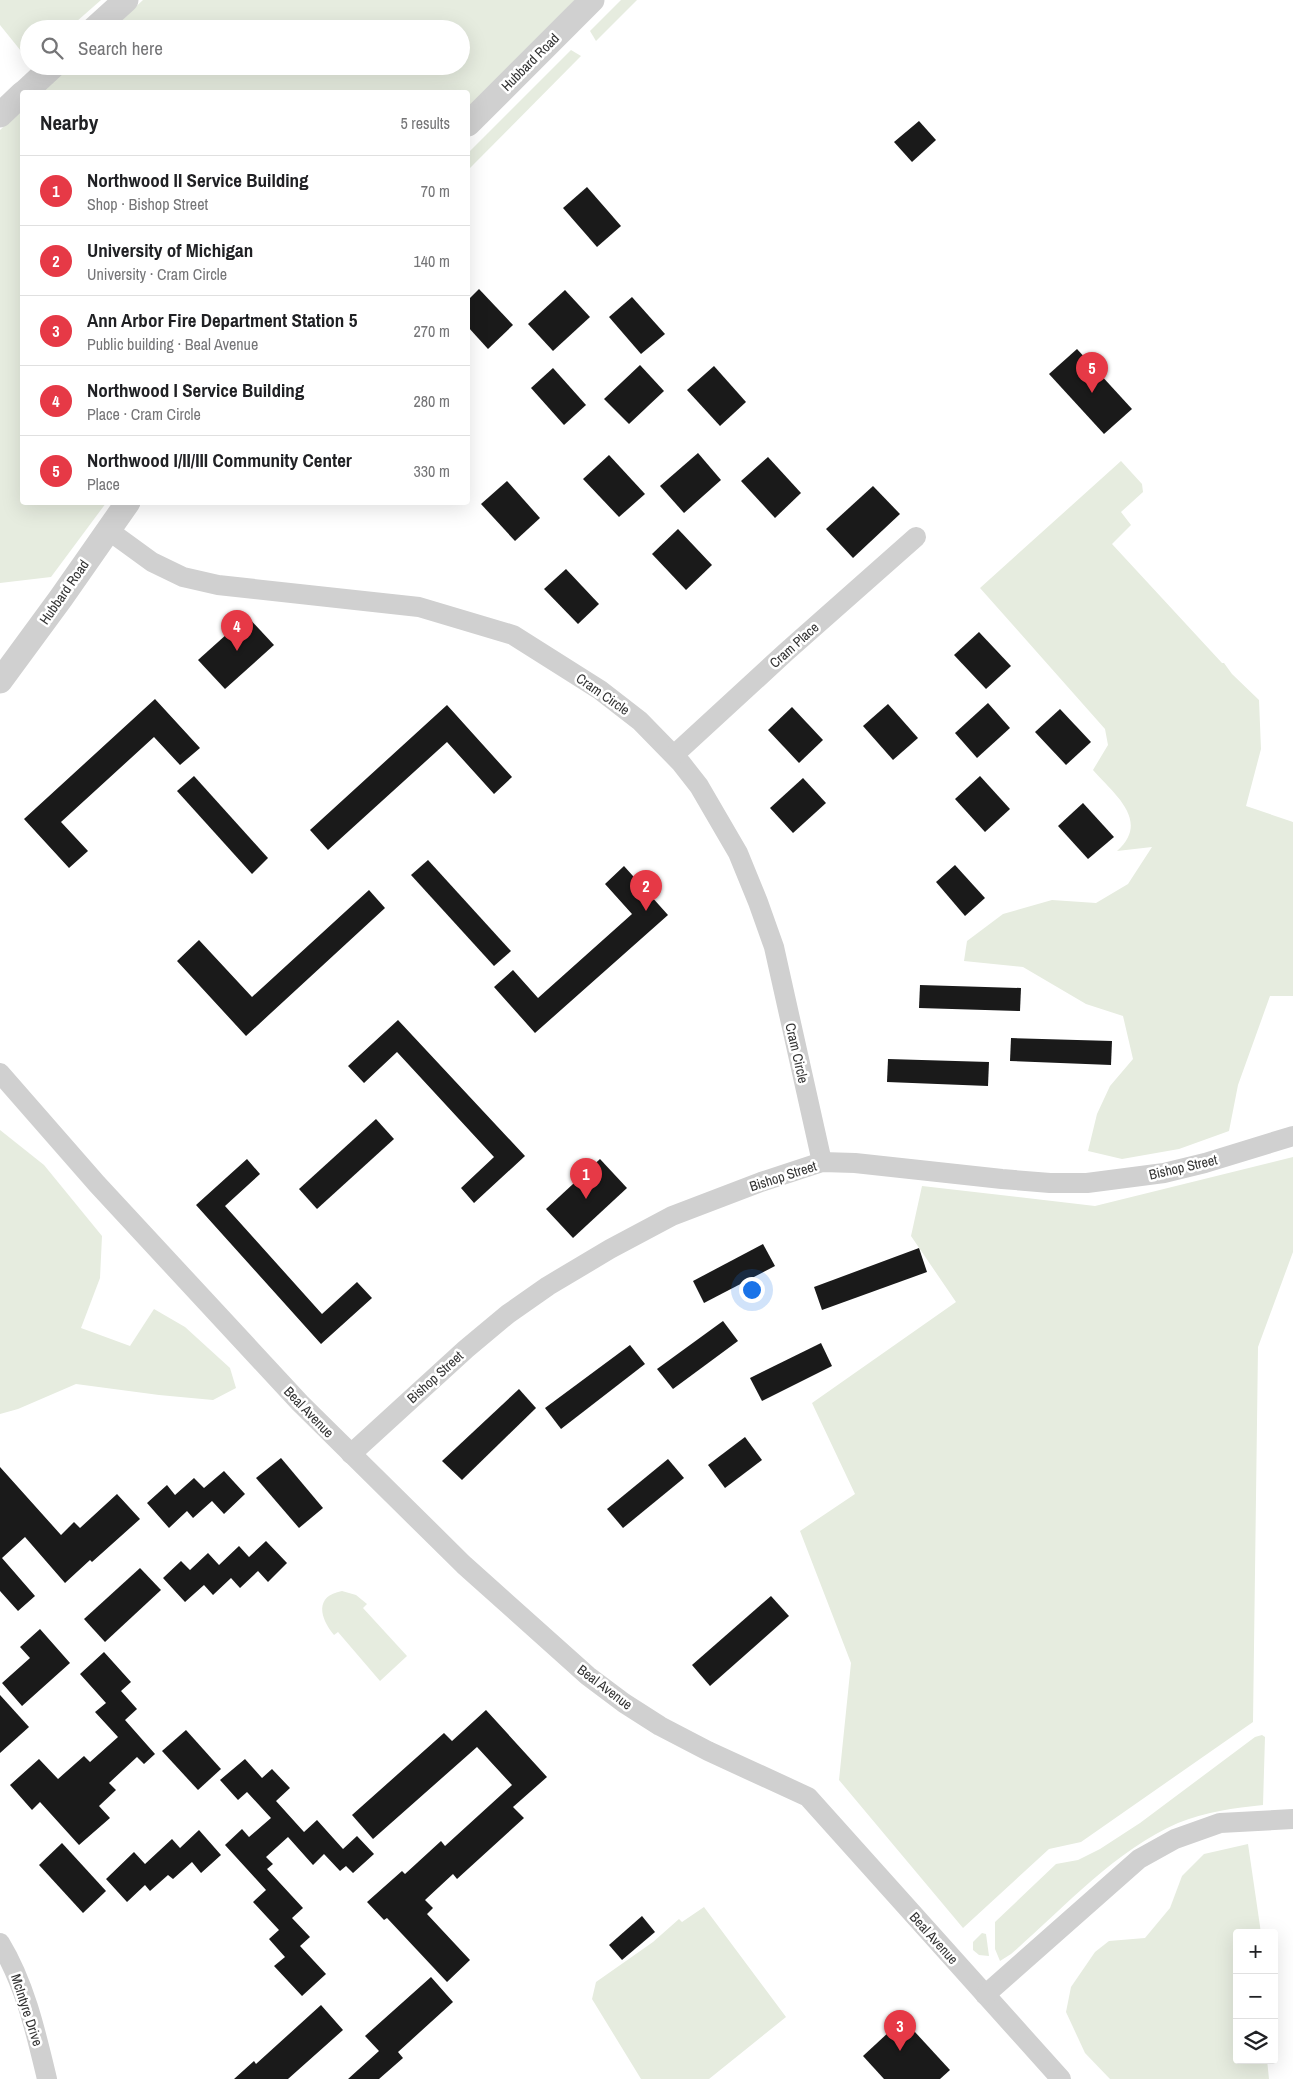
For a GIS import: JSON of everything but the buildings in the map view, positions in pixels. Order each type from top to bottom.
[{"type":"street","points":[[104,20],[126,0]]},
{"type":"street","name":"Hubbard Road","points":[[470,122],[592,0]]},
{"type":"street","points":[[27,90],[43,75]]},
{"type":"street","points":[[0,115],[20,97]]},
{"type":"street","name":"Hubbard Road","points":[[0,681],[126,505]]},
{"type":"street","name":"Cram Circle","points":[[108,530],[152,562],[183,577],[218,585],[419,607],[513,635],[600,690],[640,721],[674,756],[699,786],[738,853],[774,947],[822,1162]]},
{"type":"street","name":"Cram Place","points":[[674,756],[786,652],[916,537]]},
{"type":"street","name":"Beal Avenue","points":[[0,1073],[96,1184],[300,1403],[478,1578],[588,1676],[624,1703],[660,1726],[708,1751],[808,1797],[985,1994]]},
{"type":"street","name":"Bishop Street","points":[[351,1454],[466,1349],[508,1314],[548,1286],[610,1249],[672,1216],[761,1182],[822,1162],[855,1163],[1050,1183],[1088,1182],[1164,1173],[1205,1164],[1293,1136]]},
{"type":"street","points":[[1061,2079],[985,1994],[1139,1859],[1168,1843],[1220,1823],[1293,1818]]},
{"type":"street","name":"McIntyre Drive","points":[[0,1943],[20,1985],[37,2036],[47,2079]]},
{"type":"shaded area","points":[[0,0],[101,0],[78,20],[20,20],[20,50],[0,25]]},
{"type":"shaded area","points":[[143,0],[575,0],[470,106],[470,90],[43,90],[60,75],[470,75],[470,20],[122,20]]},
{"type":"shaded area","points":[[621,0],[637,0],[596,41],[590,31]]},
{"type":"shaded area","points":[[571,50],[581,56],[470,168],[470,151]]},
{"type":"shaded area","points":[[20,112],[20,505],[105,505],[51,577],[0,583],[0,130]]},
{"type":"shaded area","points":[[1121,461],[1142,484],[1143,492],[1121,512],[1131,525],[1112,544],[1224,663],[1232,674],[1259,700],[1261,749],[1246,806],[1293,822],[1293,996],[1270,996],[1238,1085],[1229,1131],[1179,1149],[1122,1159],[1088,1151],[1097,1114],[1110,1086],[1133,1059],[1123,1016],[1086,1004],[1023,967],[964,961],[967,941],[1003,914],[1052,900],[1096,903],[1128,884],[1152,847],[1117,851],[1127,840],[1131,829],[1126,808],[1093,770],[1108,745],[1105,729],[980,588]]},
{"type":"shaded area","points":[[0,1130],[44,1165],[102,1236],[100,1278],[81,1328],[130,1346],[154,1309],[185,1327],[230,1368],[236,1388],[213,1400],[76,1384],[18,1409],[0,1414]]},
{"type":"shaded area","points":[[1293,1157],[1293,1252],[1258,1347],[1253,1722],[1081,1842],[1049,1849],[963,1928],[839,1780],[851,1663],[800,1531],[855,1494],[812,1403],[956,1302],[911,1236],[922,1186],[1095,1206]]},
{"type":"shaded area","points":[[342,1591],[356,1595],[367,1604],[363,1608],[407,1656],[380,1681],[338,1632],[334,1635],[325,1622],[322,1608],[323,1603],[333,1594]]},
{"type":"shaded area","points":[[1262,1735],[1265,1737],[1263,1805],[1209,1813],[1178,1823],[1155,1835],[1133,1849],[1090,1882],[1011,1954],[1000,1961],[995,1949],[995,1922],[1056,1864],[1078,1860],[1100,1849],[1140,1823],[1255,1737]]},
{"type":"shaded area","points":[[1248,1844],[1260,1929],[1233,1929],[1233,2064],[1267,2064],[1269,2079],[1110,2079],[1085,2053],[1066,2012],[1071,1987],[1095,1952],[1109,1941],[1145,1938],[1170,1908],[1182,1876],[1204,1854]]},
{"type":"shaded area","points":[[704,1907],[786,2017],[709,2079],[641,2079],[592,1999],[596,1982],[653,1942],[679,1919],[682,1922]]},
{"type":"shaded area","points":[[982,1933],[986,1934],[989,1956],[979,1955],[973,1950],[973,1942]]},
{"type":"place","name":"Northwood I/II/III Community Center","points":[[1092,393]]},
{"type":"place","name":"Northwood I Service Building","points":[[237,651]]},
{"type":"place","name":"University of Michigan","points":[[646,911]]},
{"type":"place","name":"Northwood II Service Building","points":[[586,1199]]},
{"type":"place","name":"Ann Arbor Fire Department Station 5","points":[[900,2051]]}]
